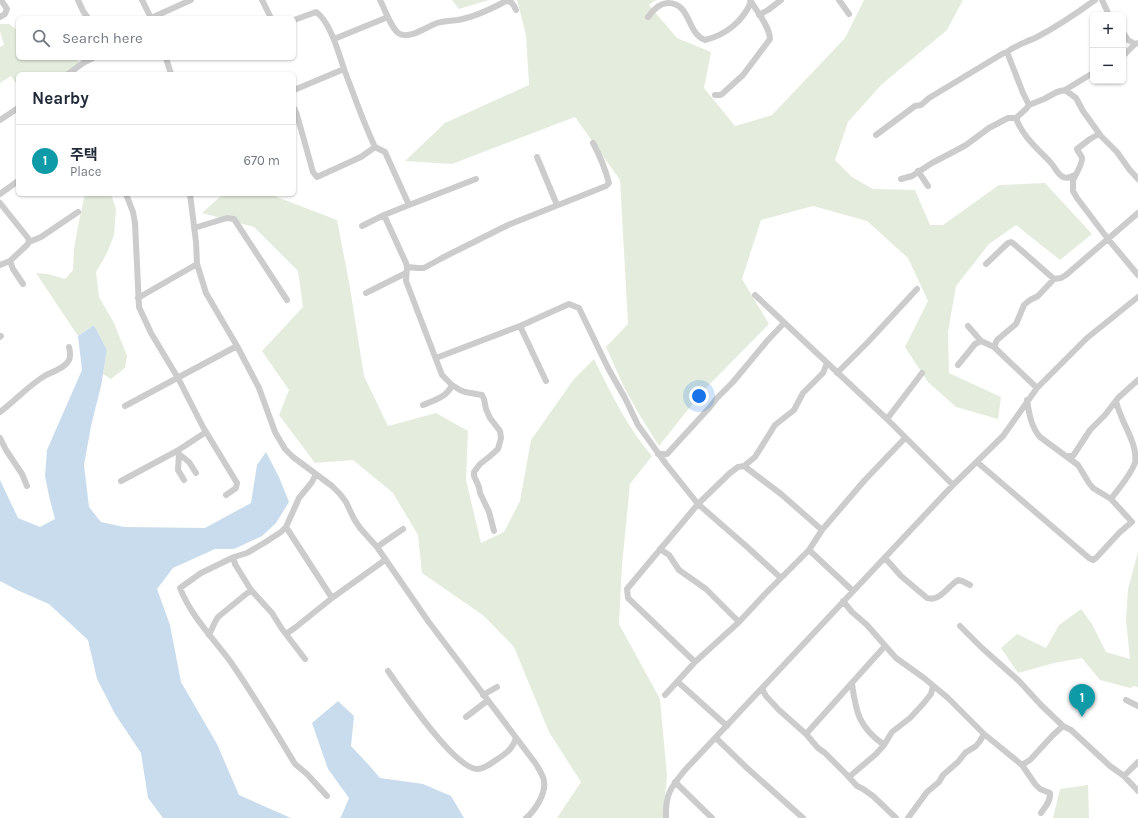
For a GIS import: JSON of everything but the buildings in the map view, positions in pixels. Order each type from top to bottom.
[{"type":"street","points":[[0,17],[5,14],[7,9],[1,0]]},
{"type":"street","points":[[78,0],[87,16]]},
{"type":"street","points":[[142,0],[150,16]]},
{"type":"street","points":[[155,16],[191,0]]},
{"type":"street","points":[[262,0],[270,16]]},
{"type":"street","points":[[380,0],[397,32],[408,36],[437,23],[459,20],[475,15],[508,0],[516,10]]},
{"type":"street","points":[[759,15],[781,0]]},
{"type":"street","points":[[839,0],[849,14]]},
{"type":"street","points":[[876,135],[915,106],[921,105],[929,98],[1015,46],[1044,33],[1095,0]]},
{"type":"street","points":[[1102,0],[1108,12]]},
{"type":"street","points":[[715,95],[722,94],[743,75],[770,39],[769,33],[750,1]]},
{"type":"street","points":[[648,17],[655,8],[662,4],[669,3],[677,5],[684,11],[698,36],[706,39],[715,37],[739,21],[747,11],[750,1]]},
{"type":"street","points":[[296,19],[316,12],[321,15],[334,39],[374,147],[385,152],[409,205]]},
{"type":"street","points":[[334,39],[388,17]]},
{"type":"street","points":[[1126,37],[1128,40],[1137,44],[1126,53]]},
{"type":"street","points":[[1007,52],[1029,105]]},
{"type":"street","points":[[71,72],[89,60]]},
{"type":"street","points":[[167,60],[170,72]]},
{"type":"street","points":[[296,89],[344,69]]},
{"type":"street","points":[[1016,118],[1020,113],[1026,110],[1029,105],[1057,92],[1065,90],[1090,75]]},
{"type":"street","points":[[1065,90],[1076,98],[1099,134],[1117,152],[1138,179]]},
{"type":"street","points":[[0,120],[16,109]]},
{"type":"street","points":[[296,113],[313,172],[317,177],[361,157],[374,147]]},
{"type":"street","points":[[901,179],[912,176],[918,171],[966,145],[989,128],[1008,118],[1016,118]]},
{"type":"street","points":[[1016,118],[1022,131],[1052,163],[1058,173],[1064,178],[1069,178],[1075,175]]},
{"type":"street","points":[[1099,134],[1077,149],[1082,157],[1082,162],[1079,166],[1078,173],[1075,175],[1073,180],[1073,192],[1108,239],[1138,275]]},
{"type":"street","points":[[366,293],[407,270],[424,268],[508,225],[606,186],[609,183],[601,156],[593,143]]},
{"type":"street","points":[[537,157],[557,205]]},
{"type":"street","points":[[918,171],[928,186]]},
{"type":"street","points":[[362,226],[384,215],[476,179]]},
{"type":"street","points":[[0,194],[16,182]]},
{"type":"street","points":[[127,196],[133,212],[135,223],[139,307],[151,333],[178,378],[206,432],[237,483],[236,488],[226,495]]},
{"type":"street","points":[[190,196],[197,264],[206,293],[237,346],[259,388],[275,432],[285,449],[293,457],[332,486],[340,494],[346,502],[354,519],[377,547],[428,621],[536,764],[543,777],[544,787],[535,809],[526,818]]},
{"type":"street","points":[[0,203],[28,238],[29,242]]},
{"type":"street","points":[[0,265],[10,261],[29,242],[41,237],[78,212]]},
{"type":"street","points":[[994,347],[997,340],[1016,324],[1024,305],[1038,296],[1054,279],[1061,278],[1066,275],[1138,213]]},
{"type":"street","points":[[384,215],[407,270],[406,281],[442,375],[452,385],[465,392],[482,395],[486,410],[500,431],[501,438],[498,449],[480,464],[474,472],[480,493],[490,512],[494,531]]},
{"type":"street","points":[[194,228],[227,218],[234,219],[287,300]]},
{"type":"street","points":[[986,264],[1008,243],[1011,242],[1054,279]]},
{"type":"street","points":[[10,261],[13,269],[23,284]]},
{"type":"street","points":[[138,298],[197,264]]},
{"type":"street","points":[[837,373],[917,290]]},
{"type":"street","points":[[755,294],[887,419],[953,485]]},
{"type":"street","points":[[666,818],[666,798],[675,782],[685,770],[953,485],[1003,436],[1027,400],[1037,388],[1087,338],[1138,297]]},
{"type":"street","points":[[436,358],[520,326],[569,304],[579,308],[638,425],[658,454],[698,504],[781,578]]},
{"type":"street","points":[[658,454],[667,454],[733,382],[784,323]]},
{"type":"street","points":[[520,326],[546,381]]},
{"type":"street","points":[[968,326],[981,341],[994,347],[1037,388]]},
{"type":"street","points":[[958,365],[975,344],[981,341]]},
{"type":"street","points":[[125,406],[237,346]]},
{"type":"street","points":[[0,412],[45,376],[66,364],[70,359],[69,348]]},
{"type":"street","points":[[695,662],[628,598],[627,589],[698,504],[730,473],[738,467],[744,466],[755,457],[775,425],[794,410],[804,393],[822,373],[827,363]]},
{"type":"street","points":[[887,419],[922,372]]},
{"type":"street","points":[[1066,456],[1073,456],[1090,430],[1116,401],[1138,380]]},
{"type":"street","points":[[423,405],[443,396],[448,392],[452,385]]},
{"type":"street","points":[[978,462],[1093,560],[1120,532],[1132,522],[1111,499],[1093,488],[1078,465],[1037,433],[1030,419],[1027,400]]},
{"type":"street","points":[[1111,499],[1136,462],[1137,456],[1133,439],[1120,414],[1116,401]]},
{"type":"street","points":[[120,481],[178,453],[206,432]]},
{"type":"street","points":[[0,438],[22,474],[27,486]]},
{"type":"street","points":[[665,695],[695,662],[739,622],[809,550],[822,530],[864,481],[905,438]]},
{"type":"street","points":[[178,453],[189,462],[196,473]]},
{"type":"street","points":[[178,453],[178,470],[184,480]]},
{"type":"street","points":[[744,466],[781,494],[822,530]]},
{"type":"street","points":[[316,474],[312,482],[299,498],[286,527],[281,532],[247,553],[234,557],[201,573],[180,588],[184,600],[244,683],[295,764],[307,774],[327,796]]},
{"type":"street","points":[[286,527],[332,598]]},
{"type":"street","points":[[377,547],[403,529]]},
{"type":"street","points":[[660,549],[669,555],[679,570],[706,589],[739,622]]},
{"type":"street","points":[[809,550],[853,591]]},
{"type":"street","points":[[234,557],[235,564],[252,590],[272,613],[305,660]]},
{"type":"street","points":[[885,558],[906,581],[930,599],[942,595],[958,580],[970,585]]},
{"type":"street","points":[[286,634],[332,598],[385,560]]},
{"type":"street","points":[[210,635],[218,617],[252,590]]},
{"type":"street","points":[[843,601],[896,658],[919,674],[952,702],[984,734],[1022,766],[1040,789],[1050,794],[1050,800],[1041,813]]},
{"type":"street","points":[[960,626],[1019,681],[1041,706],[1063,726],[1071,730],[1110,766],[1124,776],[1138,791]]},
{"type":"street","points":[[806,734],[885,646]]},
{"type":"street","points":[[388,671],[426,724],[464,764],[477,769],[495,761],[509,751],[514,745],[516,738]]},
{"type":"street","points":[[678,682],[727,726]]},
{"type":"street","points":[[852,684],[854,703],[861,722],[872,736],[884,745]]},
{"type":"street","points":[[849,777],[876,754],[892,732],[910,718],[923,704],[930,694],[933,686]]},
{"type":"street","points":[[466,717],[497,688]]},
{"type":"street","points":[[762,689],[766,696],[779,710],[806,734],[818,748],[825,753],[857,786],[873,796],[896,818]]},
{"type":"street","points":[[1126,700],[1138,706]]},
{"type":"street","points":[[1022,766],[1030,760],[1063,726]]},
{"type":"street","points":[[908,818],[927,792],[939,782],[943,775],[958,762],[965,753],[976,746],[984,734]]},
{"type":"street","points":[[716,738],[803,818]]},
{"type":"street","points":[[1124,776],[1138,762]]},
{"type":"street","points":[[675,782],[712,818]]},
{"type":"green space","points":[[452,0],[489,0],[459,9]]},
{"type":"green space","points":[[517,0],[656,0],[649,5],[677,38],[711,52],[704,88],[735,126],[772,115],[845,38],[864,0],[963,0],[947,30],[881,85],[848,122],[835,160],[852,177],[873,189],[915,190],[930,225],[943,225],[999,185],[1045,183],[1092,234],[1060,260],[1016,225],[989,244],[956,286],[948,332],[949,373],[1001,397],[998,419],[956,407],[928,382],[905,347],[928,301],[908,258],[867,221],[813,206],[761,220],[742,279],[769,324],[702,392],[659,446],[624,387],[606,347],[628,324],[620,180],[575,117],[452,164],[405,161],[445,123],[529,85],[526,35]]},
{"type":"green space","points":[[0,24],[9,24],[16,29],[16,60],[77,60],[79,63],[66,72],[16,72],[16,83],[11,76],[0,83],[0,47],[4,45],[0,31]]},
{"type":"green space","points":[[85,196],[112,196],[116,209],[114,235],[107,253],[96,272],[99,297],[114,323],[127,356],[125,368],[111,379],[103,374],[107,350],[94,325],[78,336],[36,273],[48,274],[65,279],[73,270],[74,249]]},
{"type":"green space","points":[[221,196],[274,196],[337,220],[349,282],[364,376],[388,426],[436,413],[468,431],[466,480],[481,543],[504,532],[520,501],[531,440],[574,379],[594,359],[627,422],[652,456],[630,484],[622,565],[619,624],[660,699],[667,776],[663,818],[557,818],[581,782],[549,732],[514,647],[484,616],[422,573],[418,535],[393,493],[353,460],[315,463],[279,415],[289,390],[262,351],[303,307],[298,271],[254,227],[202,213]]},
{"type":"green space","points":[[1138,552],[1138,687],[1134,686],[1130,688],[1100,680],[1082,658],[1054,663],[1018,673],[1001,648],[1017,634],[1046,648],[1059,625],[1081,609],[1092,624],[1106,652],[1130,659],[1126,620],[1128,589]]},
{"type":"green space","points":[[1088,785],[1089,818],[1053,818],[1060,789]]},
{"type":"water","points":[[94,325],[107,350],[84,465],[89,507],[101,522],[124,527],[205,528],[251,503],[257,465],[266,452],[279,477],[289,502],[276,523],[262,536],[234,549],[215,549],[173,568],[157,589],[170,625],[181,682],[217,744],[239,795],[291,818],[163,818],[148,798],[141,753],[115,714],[97,679],[88,640],[49,604],[0,581],[0,480],[18,518],[40,527],[55,519],[45,476],[47,450],[82,370],[78,336]]},
{"type":"water","points":[[338,701],[354,716],[351,746],[380,778],[423,784],[451,796],[464,818],[339,818],[341,817],[349,798],[328,769],[312,723]]},
{"type":"place","name":"주택","points":[[1082,717]]}]
